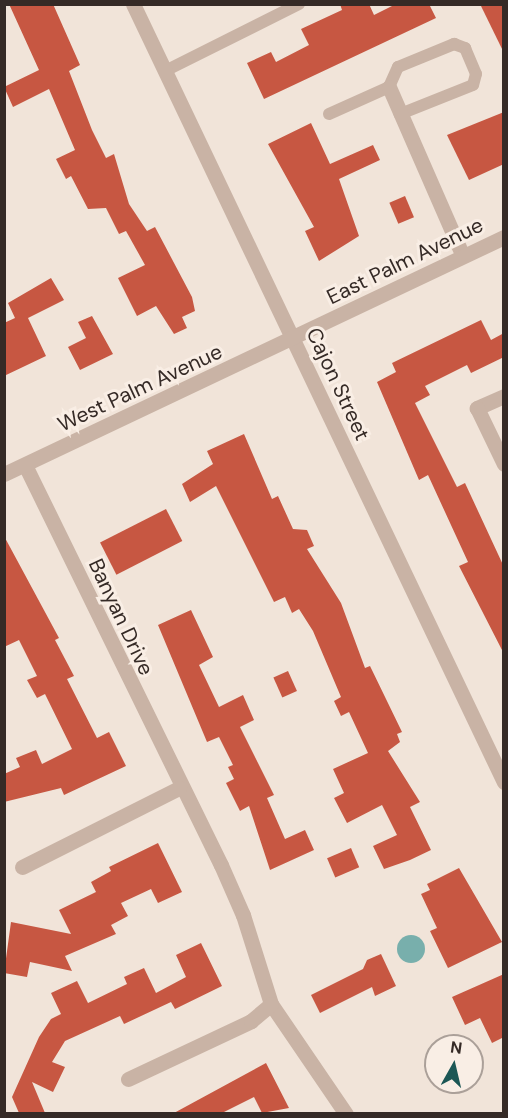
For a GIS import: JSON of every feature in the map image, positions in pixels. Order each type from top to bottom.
[{"type":"street","name":"Cajon Street","points":[[133,4],[504,782]]},
{"type":"street","points":[[389,87],[463,256]]},
{"type":"street","name":"East Palm Avenue","points":[[293,339],[504,237]]},
{"type":"street","name":"West Palm Avenue","points":[[4,474],[293,339]]},
{"type":"street","points":[[504,396],[477,408],[504,464]]},
{"type":"street","name":"Banyan Drive","points":[[25,465],[179,788],[243,915],[271,1004],[346,1113]]},
{"type":"street","points":[[22,867],[179,788]]},
{"type":"street","points":[[128,1079],[252,1021],[271,1004]]},
{"type":"lane","points":[[165,71],[299,4]]},
{"type":"lane","points":[[330,114],[389,87],[398,67],[454,44],[465,48],[473,61],[473,85],[400,114]]},
{"type":"water","points":[[411,935],[421,939],[425,949],[421,959],[411,963],[401,959],[397,949],[401,939]]},
{"type":"building","points":[[9,4],[53,4],[80,65],[69,71],[92,130],[106,158],[114,154],[129,204],[147,231],[155,227],[192,297],[195,311],[182,317],[187,328],[174,334],[156,306],[137,316],[118,278],[145,265],[126,231],[119,234],[106,208],[88,209],[71,176],[66,179],[56,159],[75,150],[49,89],[13,107],[4,87],[39,70]]},
{"type":"building","points":[[340,4],[369,4],[374,15],[396,4],[429,4],[436,18],[264,99],[247,63],[271,52],[276,62],[309,45],[301,29],[342,10]]},
{"type":"building","points":[[480,4],[504,4],[504,53]]},
{"type":"building","points":[[504,112],[504,164],[469,180],[447,135]]},
{"type":"building","points":[[311,123],[330,164],[373,145],[380,160],[339,179],[359,236],[319,261],[305,231],[314,227],[268,144]]},
{"type":"building","points":[[405,196],[414,217],[398,224],[389,203]]},
{"type":"building","points":[[51,278],[64,300],[28,318],[46,356],[4,376],[4,323],[15,318],[8,303]]},
{"type":"building","points":[[92,316],[113,354],[80,370],[68,347],[86,338],[78,322]]},
{"type":"building","points":[[481,320],[491,340],[504,333],[504,357],[471,373],[467,365],[425,386],[430,395],[415,403],[457,487],[465,483],[504,567],[503,652],[459,566],[468,562],[428,475],[419,480],[377,382],[396,372],[392,363]]},
{"type":"building","points":[[244,434],[272,499],[278,496],[293,529],[307,530],[314,546],[307,549],[341,603],[365,668],[370,666],[402,732],[397,734],[400,742],[388,751],[420,802],[410,807],[431,850],[410,860],[384,869],[373,846],[397,835],[382,805],[347,823],[334,798],[344,793],[333,769],[368,753],[349,712],[341,716],[334,701],[341,697],[313,631],[299,609],[292,613],[285,597],[274,602],[216,486],[190,502],[182,484],[213,464],[207,451]]},
{"type":"building","points":[[166,509],[182,541],[116,575],[100,543]]},
{"type":"building","points":[[4,536],[59,638],[55,640],[74,676],[67,679],[97,738],[109,732],[126,766],[64,795],[61,788],[4,802],[4,774],[20,767],[16,758],[36,750],[42,764],[72,749],[45,694],[37,698],[27,680],[37,676],[19,640],[4,647]]},
{"type":"building","points":[[191,610],[213,657],[199,665],[219,707],[243,695],[254,720],[240,727],[274,795],[267,798],[285,839],[305,830],[314,850],[270,870],[249,806],[240,811],[226,783],[234,779],[228,767],[233,765],[219,737],[207,742],[158,625]]},
{"type":"building","points":[[288,671],[297,691],[282,698],[273,678]]},
{"type":"building","points":[[158,843],[182,892],[158,903],[151,889],[121,903],[128,916],[111,925],[116,934],[65,956],[72,971],[30,962],[27,977],[4,973],[11,922],[71,934],[59,910],[96,892],[91,882],[111,871],[109,867]]},
{"type":"building","points":[[351,848],[359,867],[335,877],[327,858]]},
{"type":"building","points":[[459,868],[502,942],[448,968],[430,931],[437,928],[421,894],[430,890],[427,884]]},
{"type":"building","points":[[201,943],[222,986],[175,1009],[171,1002],[124,1024],[120,1016],[65,1041],[52,1062],[65,1067],[53,1092],[32,1082],[45,1113],[19,1113],[12,1097],[39,1037],[51,1019],[61,1014],[51,993],[77,981],[88,1003],[127,984],[124,977],[144,968],[156,993],[186,977],[176,955]]},
{"type":"building","points":[[381,954],[396,986],[375,996],[372,987],[320,1013],[311,995],[363,969],[367,960]]},
{"type":"building","points":[[504,974],[504,1037],[492,1043],[480,1018],[465,1025],[452,997]]},
{"type":"building","points":[[266,1063],[289,1108],[262,1113],[254,1097],[222,1113],[174,1113]]}]
